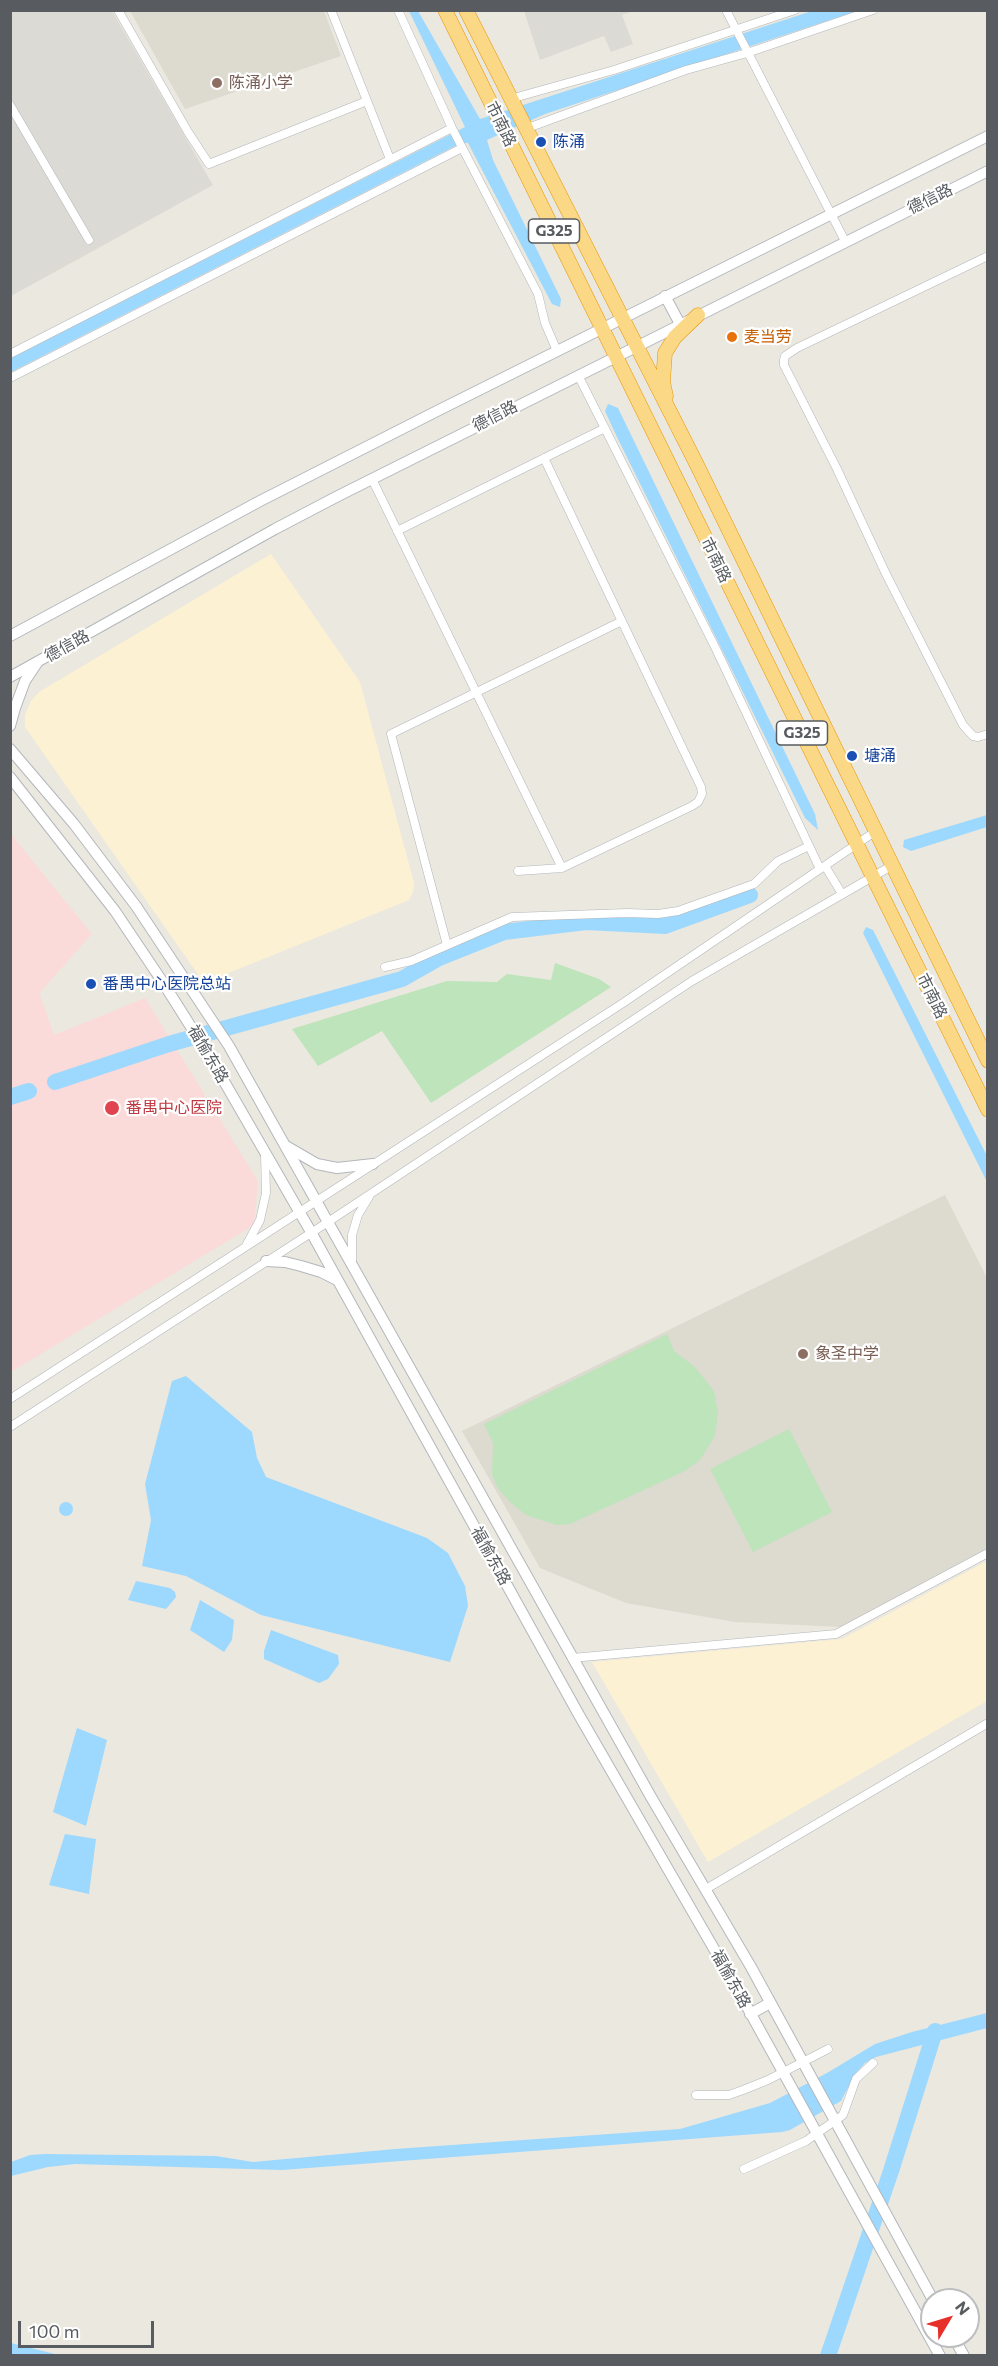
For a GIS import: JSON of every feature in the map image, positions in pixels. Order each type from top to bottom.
[{"type":"highway","name":"市南路","points":[[445,10],[987,1110]]},
{"type":"highway","name":"市南路","points":[[466,10],[670,413],[987,1061]]},
{"type":"highway","points":[[670,413],[663,382],[665,353],[675,337],[698,315]]},
{"type":"highway","points":[[842,813],[862,802]]},
{"type":"highway","points":[[888,908],[908,897]]},
{"type":"street","points":[[118,10],[188,132],[209,164],[367,101]]},
{"type":"street","points":[[331,10],[390,159]]},
{"type":"street","points":[[398,10],[453,130],[538,294],[545,323],[557,351]]},
{"type":"street","points":[[726,10],[845,241]]},
{"type":"street","points":[[511,101],[736,32],[795,10]]},
{"type":"street","points":[[524,128],[686,70],[873,10]]},
{"type":"street","points":[[10,105],[89,240]]},
{"type":"street","points":[[10,354],[390,159],[453,130]]},
{"type":"street","name":"德信路","points":[[10,636],[260,501],[987,136]]},
{"type":"street","points":[[10,378],[462,146]]},
{"type":"street","name":"德信路","points":[[10,677],[275,529],[987,171]]},
{"type":"street","points":[[987,256],[797,348],[785,356],[784,360],[784,365],[837,469],[886,574],[963,725],[973,736],[987,735]]},
{"type":"street","points":[[665,296],[680,324]]},
{"type":"street","points":[[578,375],[716,649],[809,846],[842,894]]},
{"type":"street","points":[[397,531],[605,428]]},
{"type":"street","points":[[518,871],[562,868],[692,806],[698,802],[702,794],[544,458]]},
{"type":"street","points":[[372,479],[562,868]]},
{"type":"street","points":[[447,945],[391,734],[622,621]]},
{"type":"street","points":[[10,726],[25,681],[37,662]]},
{"type":"street","points":[[10,737],[11,750]]},
{"type":"street","name":"福愉东路","points":[[11,750],[102,859],[142,913],[229,1046],[572,1658],[706,1889],[926,2288]]},
{"type":"street","name":"福愉东路","points":[[10,777],[115,911],[210,1057],[311,1232],[584,1725],[750,2014],[940,2355]]},
{"type":"street","points":[[10,1399],[622,1003],[876,831]]},
{"type":"street","points":[[385,967],[411,961],[512,917],[658,914],[678,911],[754,884],[778,861],[809,846]]},
{"type":"street","points":[[10,1427],[373,1192],[692,981],[893,865]]},
{"type":"street","points":[[259,1142],[277,1131]]},
{"type":"street","points":[[285,1145],[317,1164],[338,1168],[373,1164]]},
{"type":"street","points":[[246,1246],[260,1220],[266,1192],[265,1154]]},
{"type":"street","points":[[352,1264],[352,1235],[358,1215],[373,1192]]},
{"type":"street","points":[[266,1261],[301,1266],[337,1280]]},
{"type":"street","points":[[572,1658],[836,1634],[987,1553]]},
{"type":"street","points":[[706,1889],[987,1723]]},
{"type":"street","points":[[750,2014],[770,2003]]},
{"type":"street","points":[[696,2095],[729,2094],[768,2080],[828,2049]]},
{"type":"street","points":[[744,2169],[784,2152],[832,2117],[843,2115],[856,2079],[873,2063]]},
{"type":"shaded area","points":[[11,11],[112,11],[213,185],[11,296]]},
{"type":"shaded area","name":"陈涌小学","points":[[130,11],[324,11],[341,56],[185,109]]},
{"type":"shaded area","points":[[524,11],[633,11],[622,15],[633,44],[611,52],[604,36],[540,60]]},
{"type":"shaded area","points":[[271,554],[360,682],[414,883],[413,892],[409,900],[204,983],[25,727],[25,715],[31,701],[39,692]]},
{"type":"shaded area","name":"番禺中心医院","points":[[10,833],[92,934],[41,991],[40,995],[54,1035],[145,998],[258,1181],[254,1225],[11,1372]]},
{"type":"shaded area","name":"象圣中学","points":[[945,1195],[987,1278],[987,1550],[841,1627],[735,1622],[626,1603],[540,1568],[462,1431]]},
{"type":"shaded area","points":[[987,1561],[987,1701],[708,1862],[592,1662],[842,1639]]},
{"type":"green space","points":[[555,963],[599,979],[611,987],[431,1103],[382,1031],[318,1066],[292,1029],[447,981],[497,982],[507,974],[551,980]]},
{"type":"green space","points":[[667,1334],[674,1351],[695,1367],[714,1391],[718,1413],[715,1436],[700,1460],[685,1471],[570,1524],[556,1525],[526,1515],[510,1502],[497,1487],[492,1474],[493,1443],[484,1424]]},
{"type":"green space","points":[[789,1429],[832,1512],[753,1552],[710,1469]]},
{"type":"water","points":[[409,11],[418,11],[480,119],[812,11],[857,11],[545,114],[487,140],[493,160],[561,299],[560,307],[552,304],[468,143],[461,143],[11,372],[11,358],[465,127]]},
{"type":"water","points":[[608,404],[618,408],[815,814],[818,830],[805,818],[616,435],[605,411]]},
{"type":"water","points":[[987,815],[987,827],[911,851],[903,847],[904,840]]},
{"type":"water","points":[[866,927],[873,930],[987,1156],[987,1182],[863,933]]},
{"type":"water","points":[[186,1376],[252,1432],[257,1458],[266,1477],[427,1538],[448,1553],[465,1586],[468,1606],[450,1662],[261,1615],[186,1576],[142,1566],[151,1520],[145,1484],[172,1381]]},
{"type":"water","points":[[66,1502],[71,1504],[73,1509],[71,1514],[66,1516],[61,1514],[59,1509],[61,1504]]},
{"type":"water","points":[[136,1581],[170,1588],[175,1592],[176,1597],[166,1609],[128,1600]]},
{"type":"water","points":[[200,1600],[234,1620],[232,1640],[224,1652],[190,1630]]},
{"type":"water","points":[[271,1630],[338,1655],[339,1664],[328,1679],[319,1683],[264,1659],[264,1651]]},
{"type":"water","points":[[77,1728],[107,1740],[86,1826],[53,1812]]},
{"type":"water","points":[[65,1834],[96,1839],[89,1894],[49,1885]]},
{"type":"water","points":[[987,2013],[987,2028],[876,2057],[865,2063],[855,2074],[841,2101],[790,2130],[782,2132],[282,2170],[75,2164],[48,2167],[11,2176],[11,2162],[30,2155],[216,2156],[253,2162],[395,2149],[680,2129],[770,2103],[875,2044]]},
{"type":"water","points":[[11,2343],[59,2355],[11,2355]]},
{"type":"waterway","points":[[55,1082],[169,1044],[402,979],[439,958],[504,932],[586,922],[665,926],[750,895]]},
{"type":"waterway","points":[[10,1097],[29,1091]]},
{"type":"waterway","points":[[828,2356],[891,2171],[935,2031]]},
{"type":"place","name":"陈涌小学","points":[[217,83]]},
{"type":"place","name":"陈涌","points":[[541,142]]},
{"type":"place","name":"麦当劳","points":[[732,337]]},
{"type":"place","name":"塘涌","points":[[852,756]]},
{"type":"place","name":"番禺中心医院总站","points":[[91,984]]},
{"type":"place","name":"番禺中心医院","points":[[112,1108]]},
{"type":"place","name":"象圣中学","points":[[803,1354]]}]
